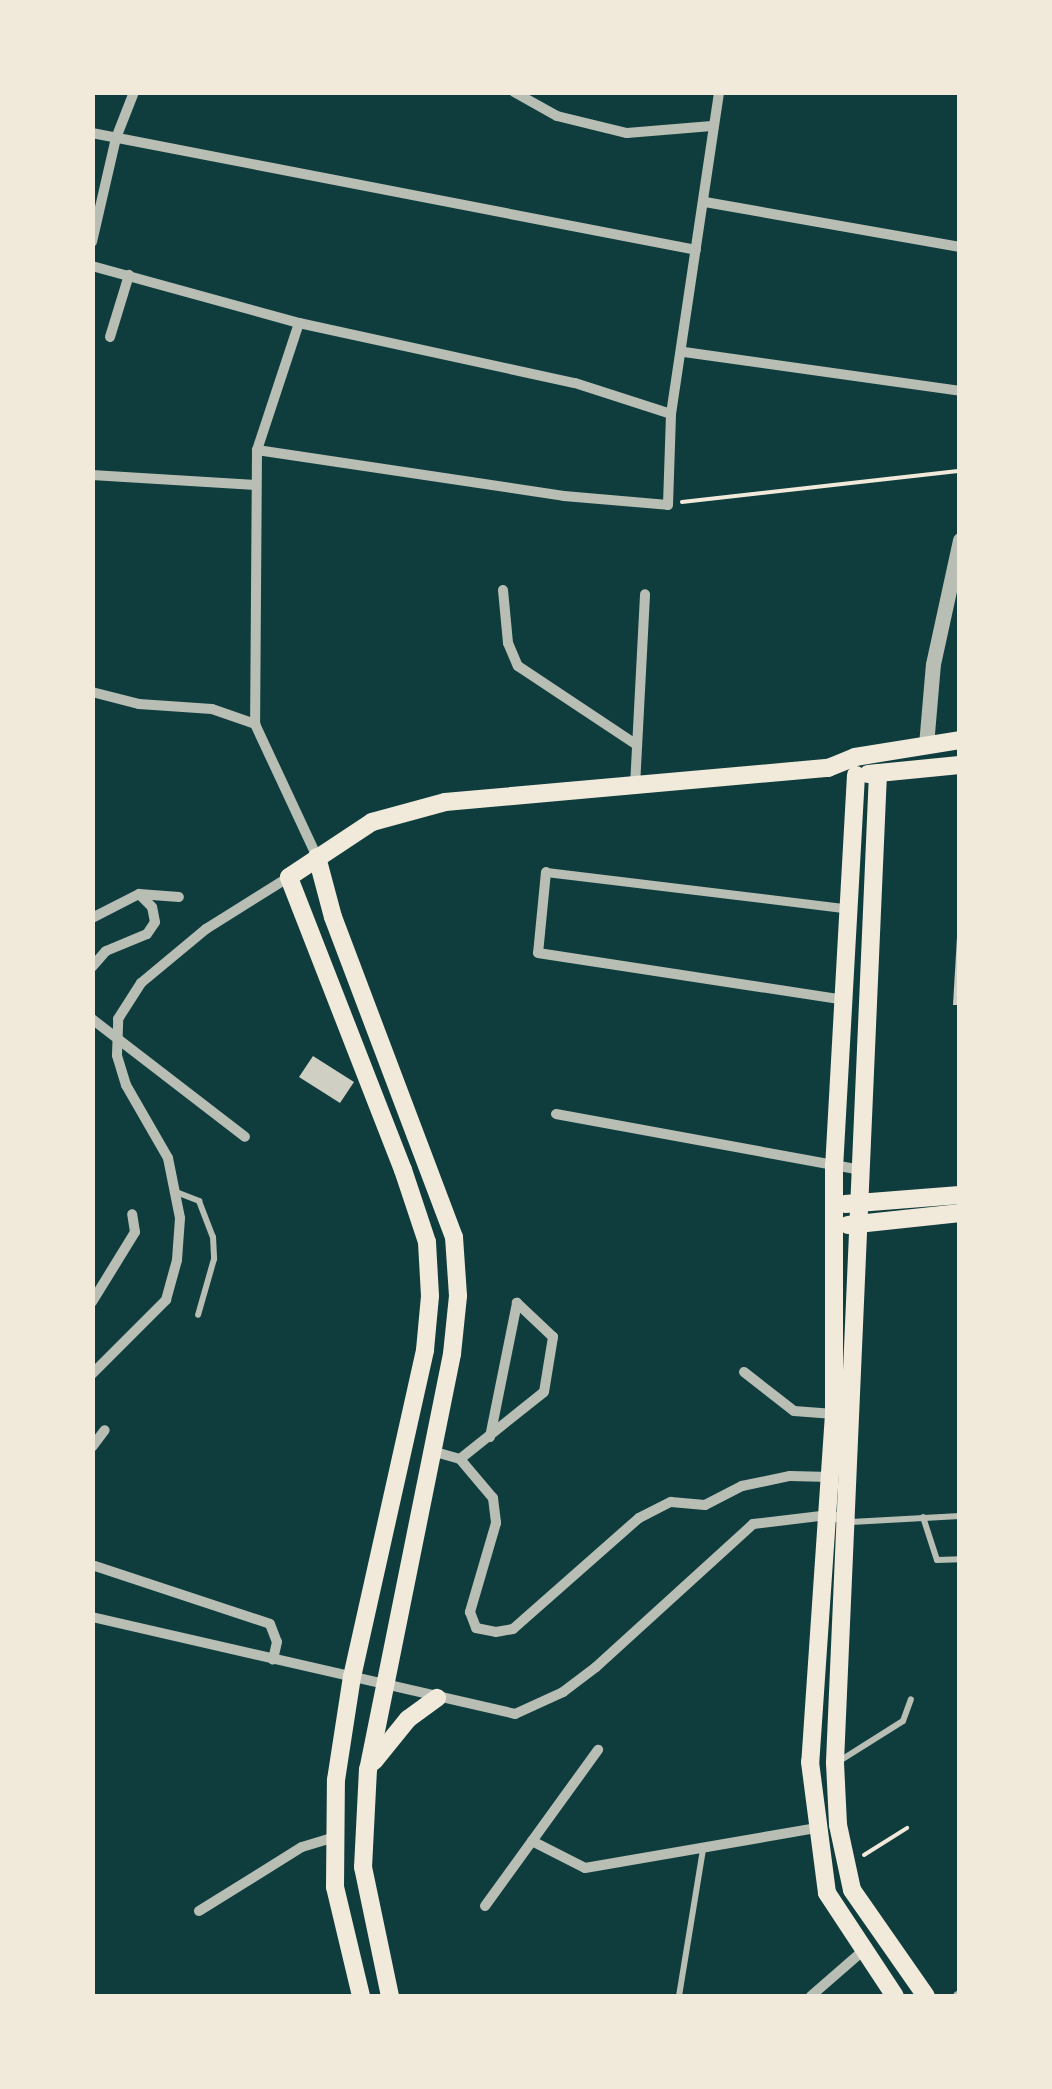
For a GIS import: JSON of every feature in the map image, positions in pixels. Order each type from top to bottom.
[{"type":"main road","points":[[877,764],[926,745],[960,740]]},
{"type":"main road","points":[[877,764],[857,1169],[859,1224],[850,1522],[835,1763],[852,1890],[926,1996]]},
{"type":"main road","points":[[360,1996],[335,1887],[332,1838],[352,1676],[425,1350],[427,1242],[288,877],[372,822],[446,802],[877,764],[960,764]]},
{"type":"main road","points":[[856,766],[845,908],[834,1165],[834,1414],[810,1762],[816,1828],[828,1893],[895,1996]]},
{"type":"main road","points":[[317,857],[332,917],[454,1237],[452,1354],[368,1770],[363,1867],[390,1996]]},
{"type":"main road","points":[[833,1205],[960,1195]]},
{"type":"main road","points":[[832,1225],[960,1213]]},
{"type":"main road","points":[[368,1770],[390,1738],[438,1698]]},
{"type":"street","points":[[92,242],[116,138],[134,92]]},
{"type":"street","points":[[514,92],[558,116],[627,132],[712,126]]},
{"type":"street","points":[[258,450],[564,496],[668,505],[670,414],[684,352],[706,202],[712,126],[720,92]]},
{"type":"street","points":[[92,133],[696,250]]},
{"type":"street","points":[[706,202],[960,247]]},
{"type":"street","points":[[92,266],[298,323],[575,382],[670,414]]},
{"type":"street","points":[[110,337],[129,276]]},
{"type":"street","points":[[298,323],[258,450],[256,724],[317,857]]},
{"type":"street","points":[[684,352],[960,391]]},
{"type":"street","points":[[92,475],[256,484]]},
{"type":"street","points":[[926,745],[933,664],[960,540]]},
{"type":"street","points":[[502,590],[508,644],[518,666],[637,745]]},
{"type":"street","points":[[634,787],[645,594]]},
{"type":"street","points":[[92,692],[139,704],[212,709],[256,724]]},
{"type":"street","points":[[840,999],[538,953],[546,872],[845,908]]},
{"type":"street","points":[[92,1374],[166,1300],[178,1260],[168,1158],[126,1085],[116,1042],[118,1019],[141,983],[206,930],[288,877]]},
{"type":"street","points":[[92,966],[106,951],[147,934],[154,922],[152,907],[139,894]]},
{"type":"street","points":[[92,918],[139,894],[179,897]]},
{"type":"street","points":[[92,1018],[116,1042],[246,1137]]},
{"type":"street","points":[[556,1114],[857,1169]]},
{"type":"street","points":[[92,1302],[135,1232],[132,1214]]},
{"type":"street","points":[[460,1459],[490,1437],[544,1392],[553,1338],[517,1303],[490,1437]]},
{"type":"street","points":[[744,1372],[794,1411],[834,1414]]},
{"type":"street","points":[[92,1447],[105,1430]]},
{"type":"street","points":[[432,1451],[460,1459],[496,1510],[470,1612],[476,1628],[496,1632],[514,1629],[640,1518],[670,1502],[705,1504],[742,1486],[790,1476],[831,1477]]},
{"type":"street","points":[[92,1617],[514,1714],[563,1692],[753,1524],[829,1515],[850,1522]]},
{"type":"street","points":[[95,1566],[270,1624],[277,1642],[273,1660]]},
{"type":"street","points":[[485,1906],[598,1750]]},
{"type":"street","points":[[532,1841],[585,1868],[816,1828]]},
{"type":"street","points":[[199,1911],[302,1847],[332,1838]]},
{"type":"street","points":[[811,1996],[864,1950]]},
{"type":"lane","points":[[174,1191],[199,1201],[213,1236],[198,1316]]},
{"type":"lane","points":[[850,1522],[960,1516]]},
{"type":"lane","points":[[923,1517],[937,1560],[960,1558]]},
{"type":"lane","points":[[835,1763],[903,1721],[911,1700]]},
{"type":"lane","points":[[679,1996],[703,1849]]},
{"type":"path","points":[[668,505],[960,471]]},
{"type":"path","points":[[847,1866],[908,1828]]},
{"type":"building","points":[[957,937],[960,1005],[953,1005]]},
{"type":"building","points":[[313,1056],[354,1082],[340,1103],[299,1077]]}]
